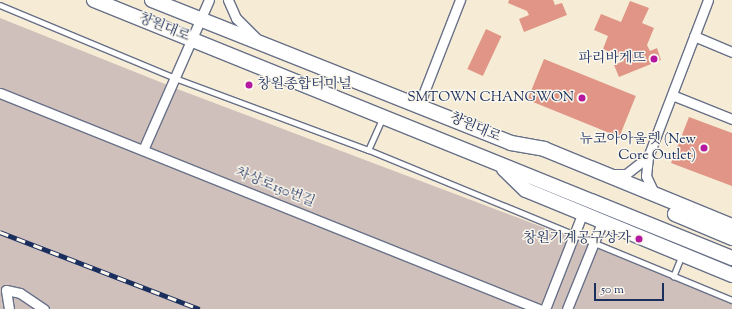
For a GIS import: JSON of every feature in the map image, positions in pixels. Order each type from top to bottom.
[{"type":"main road","name":"창원대로","points":[[94,0],[732,258]]},
{"type":"main road","name":"창원대로","points":[[152,0],[419,105],[511,143],[544,149],[658,197],[732,226]]},
{"type":"main road","points":[[511,143],[732,238]]},
{"type":"main road","points":[[500,164],[526,190],[603,220],[682,256],[732,275]]},
{"type":"street","points":[[143,150],[209,0]]},
{"type":"street","points":[[228,0],[236,18],[264,44]]},
{"type":"street","points":[[419,105],[460,0]]},
{"type":"street","points":[[658,197],[648,186],[648,157],[708,0]]},
{"type":"street","points":[[694,36],[732,52]]},
{"type":"street","name":"차상로150번길","points":[[0,93],[539,309]]},
{"type":"street","points":[[672,95],[732,119]]},
{"type":"street","points":[[605,174],[626,174],[648,157]]},
{"type":"street","points":[[545,309],[583,212]]},
{"type":"street","points":[[568,309],[603,220]]},
{"type":"street","points":[[9,309],[6,290],[20,293],[44,309]]},
{"type":"lane","points":[[0,5],[175,78],[369,150],[732,300]]},
{"type":"lane","points":[[369,150],[384,116]]},
{"type":"lane","points":[[674,276],[682,256]]},
{"type":"shaded area","points":[[0,18],[180,90],[569,237],[732,303],[732,309],[0,309]]},
{"type":"building","points":[[509,0],[553,0],[555,5],[562,3],[567,15],[524,32],[519,19],[529,15],[527,11],[508,3]]},
{"type":"building","points":[[630,1],[649,8],[642,23],[654,28],[647,45],[650,51],[657,48],[661,60],[619,77],[614,65],[624,61],[622,57],[603,49],[608,36],[594,30],[601,14],[621,22]]},
{"type":"building","points":[[486,29],[501,36],[483,76],[467,69]]},
{"type":"building","name":"SMTOWN CHANGWON","points":[[544,59],[636,96],[619,137],[528,100]]},
{"type":"building","name":"뉴코아아울렛 (New Core Outlet)","points":[[689,117],[732,133],[732,186],[671,163]]},
{"type":"railway","points":[[0,232],[200,309]]},
{"type":"place","name":"파리바게뜨","points":[[654,59]]},
{"type":"place","name":"창원종합터미널","points":[[249,85]]},
{"type":"place","name":"SMTOWN CHANGWON","points":[[582,98]]},
{"type":"place","name":"뉴코아아울렛 (New Core Outlet)","points":[[704,148]]},
{"type":"place","name":"창원기계공구상가","points":[[639,239]]}]
